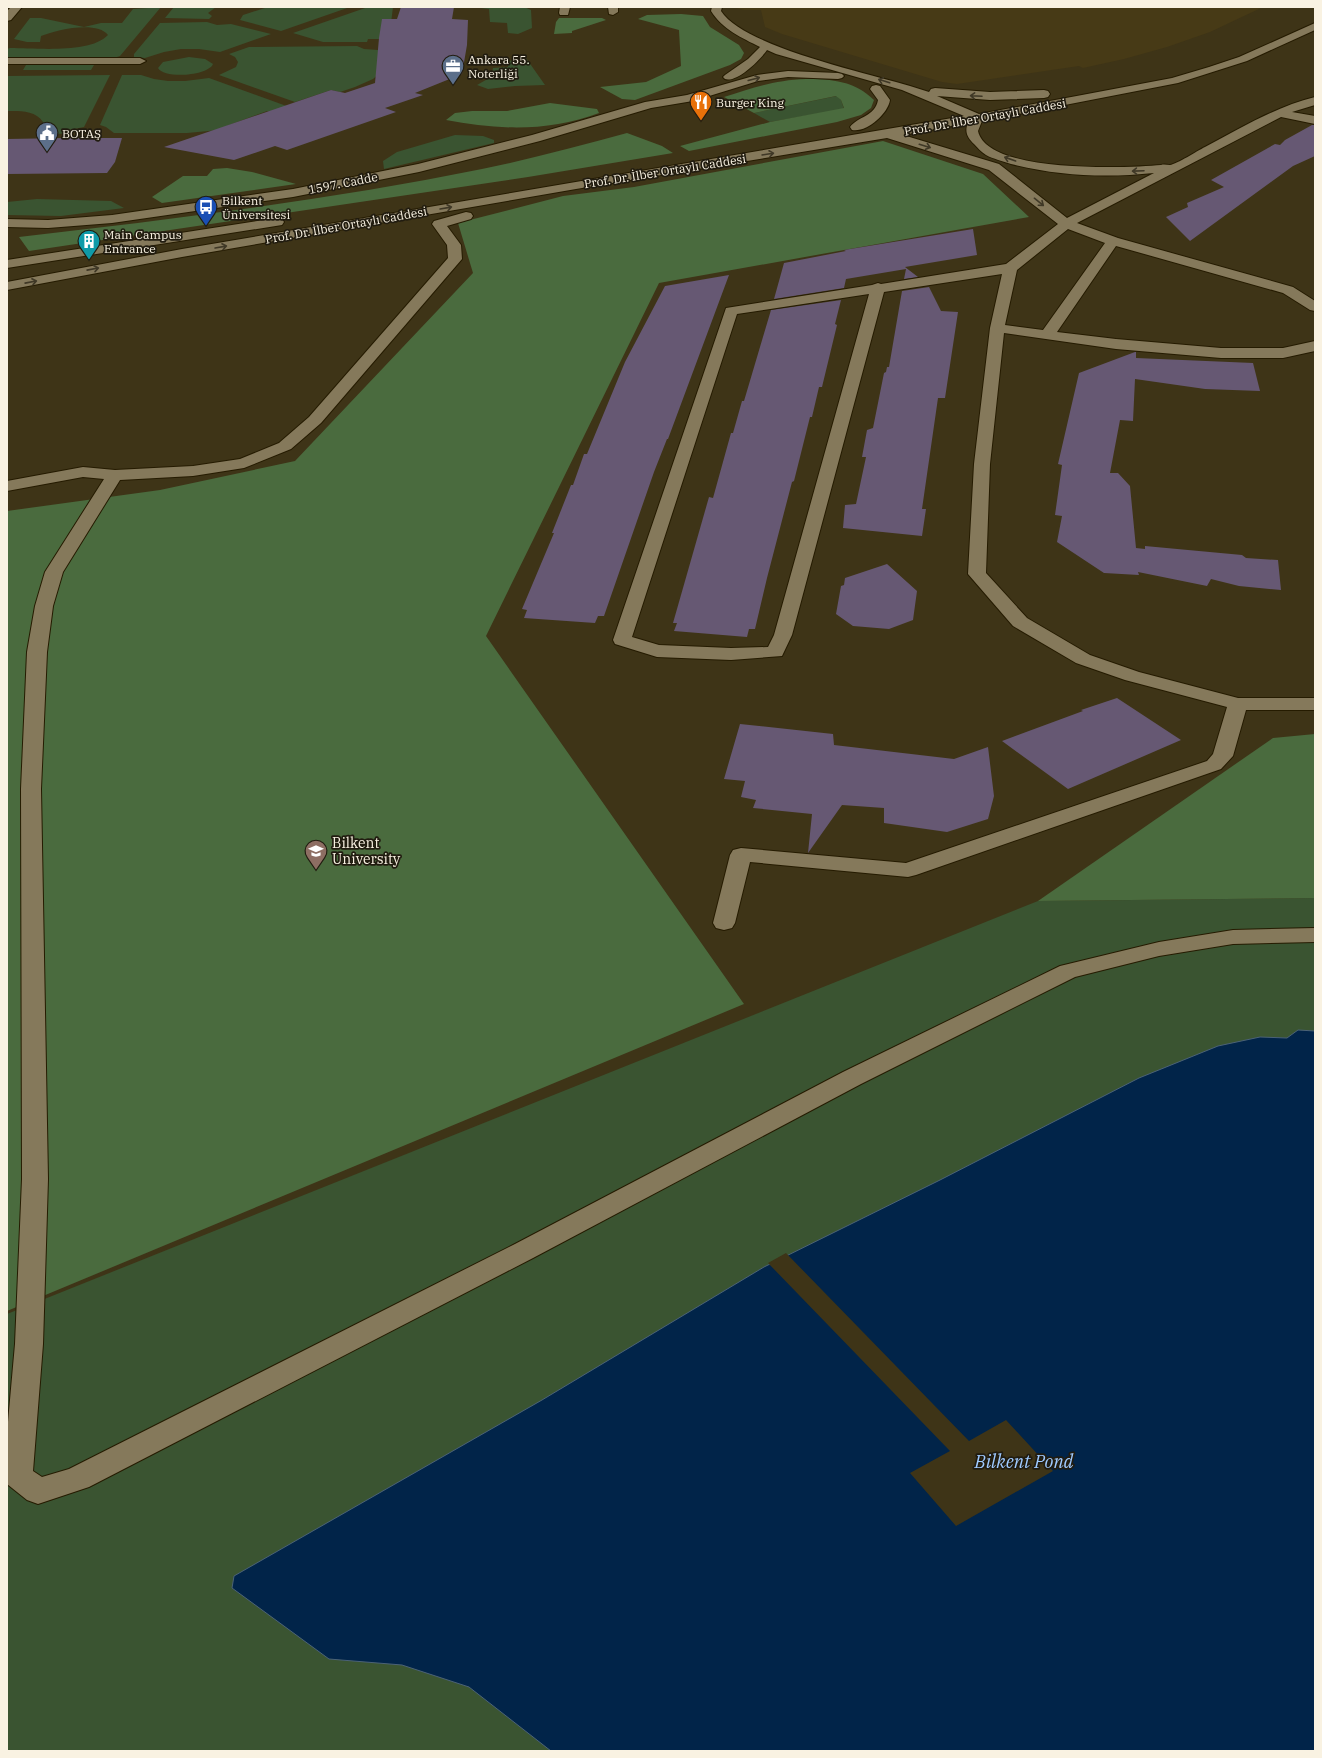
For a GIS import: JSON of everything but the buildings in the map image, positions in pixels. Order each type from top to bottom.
[{"type":"street","points":[[7,18],[17,7]]},
{"type":"street","points":[[705,7],[712,21],[723,30],[762,50],[775,59],[838,76],[918,104]]},
{"type":"street","points":[[717,7],[716,11],[721,19],[775,59],[906,88],[990,96],[1057,92]]},
{"type":"street","name":"Prof. Dr. İlber Ortaylı Caddesi","points":[[7,286],[182,253],[576,185],[953,123],[1174,81],[1243,59],[1315,26]]},
{"type":"street","name":"1597. Cadde","points":[[729,77],[752,61],[762,50]]},
{"type":"street","points":[[7,62],[127,57],[138,66],[7,72]]},
{"type":"street","name":"1597. Cadde","points":[[649,105],[675,94],[729,77],[775,59]]},
{"type":"street","name":"1597. Cadde","points":[[7,223],[48,224],[112,219],[216,205],[345,183],[464,157],[649,105],[689,98],[764,76],[788,74],[838,76]]},
{"type":"street","name":"Prof. Dr. İlber Ortaylı Caddesi","points":[[364,209],[526,184],[960,110],[1138,76]]},
{"type":"street","points":[[906,88],[978,118],[972,125],[971,132],[976,140],[992,153],[1028,165],[1071,170],[1117,171],[1140,171],[1177,167]]},
{"type":"street","points":[[856,127],[876,115],[883,106],[884,100],[876,89]]},
{"type":"street","points":[[878,287],[783,635],[775,652],[731,654],[657,650],[622,640],[731,311],[878,287],[1010,268],[1066,224],[1279,113],[1302,104],[1315,101]]},
{"type":"street","points":[[1279,113],[1315,120]]},
{"type":"street","points":[[935,114],[953,123]]},
{"type":"street","points":[[887,134],[994,167],[1066,224],[1113,241],[1288,290],[1315,307]]},
{"type":"street","points":[[7,486],[83,472],[115,474],[193,471],[244,463],[285,446],[315,420],[455,259],[454,245],[439,224],[576,185]]},
{"type":"street","name":"Prof. Dr. İlber Ortaylı Caddesi","points":[[7,264],[286,220]]},
{"type":"street","points":[[170,238],[182,253]]},
{"type":"street","points":[[1047,335],[1113,241]]},
{"type":"street","points":[[39,259],[55,277]]},
{"type":"street","points":[[1010,268],[997,328],[982,464],[977,574],[1020,622],[1084,659],[1132,676],[1238,704],[1315,704]]},
{"type":"street","points":[[997,328],[1116,344],[1221,353],[1283,353],[1315,346]]},
{"type":"street","points":[[115,474],[54,572],[44,606],[37,652],[31,789],[35,1179],[29,1344],[18,1476],[38,1491],[78,1478],[524,1251],[852,1078],[1068,971],[1159,949],[1233,937],[1315,935]]},
{"type":"street","points":[[724,923],[741,855],[908,870],[1214,765],[1223,756],[1238,704]]},
{"type":"shaded area","points":[[732,7],[1263,7],[1210,32],[1167,47],[1124,59],[1083,68],[1079,66],[957,84],[942,82],[782,34],[765,27],[761,10],[744,10]]},
{"type":"green space","points":[[161,7],[120,56],[7,59],[7,49],[10,48],[62,49],[89,45],[100,41],[108,35],[103,30],[86,27],[65,29],[47,34],[41,36],[40,42],[27,42],[14,39],[30,18],[41,18],[84,27],[101,23],[122,23],[133,9]]},
{"type":"green space","points":[[174,7],[216,7],[208,13],[212,16],[209,19],[165,18]]},
{"type":"green space","points":[[268,7],[350,7],[281,31],[240,20],[243,15]]},
{"type":"green space","points":[[368,7],[393,7],[389,39],[368,39],[367,42],[323,42],[293,33]]},
{"type":"green space","points":[[473,7],[524,7],[531,10],[532,28],[518,34],[508,33],[507,23],[490,22],[489,9]]},
{"type":"green space","points":[[681,14],[703,16],[710,27],[739,45],[744,53],[741,59],[730,65],[635,100],[622,99],[600,87],[646,82],[681,66],[679,30],[638,19],[647,15]]},
{"type":"green space","points":[[559,18],[602,18],[606,20],[572,31],[572,33],[554,34],[556,22]]},
{"type":"green space","points":[[207,22],[217,25],[231,24],[271,34],[220,52],[199,49],[181,49],[164,52],[145,58],[134,57],[134,54],[160,23]]},
{"type":"green space","points":[[357,46],[364,49],[378,50],[381,72],[373,79],[355,87],[340,92],[331,90],[295,102],[219,75],[236,67],[238,62],[235,57],[229,54],[249,47]]},
{"type":"green space","points":[[189,57],[205,59],[213,64],[203,71],[186,75],[168,74],[158,68],[163,62]]},
{"type":"green space","points":[[526,58],[545,85],[488,89],[477,85],[491,77],[493,68],[508,67],[508,61]]},
{"type":"green space","points":[[26,65],[94,65],[91,70],[23,70]]},
{"type":"green space","points":[[110,75],[84,127],[69,130],[67,134],[37,133],[43,122],[36,115],[27,112],[7,111],[7,76]]},
{"type":"green space","points":[[122,75],[141,75],[168,81],[185,81],[209,78],[292,108],[275,114],[267,111],[219,130],[187,133],[114,133],[106,127],[100,125]]},
{"type":"green space","points":[[806,79],[843,82],[851,85],[867,94],[874,100],[871,108],[861,115],[837,122],[689,151],[680,146],[770,122],[844,108],[841,100],[836,96],[754,113],[724,97],[774,83]]},
{"type":"green space","points":[[837,96],[841,100],[844,109],[770,122],[754,113]]},
{"type":"green space","points":[[550,103],[597,109],[599,113],[562,124],[523,127],[485,126],[446,120],[455,113],[472,111],[507,111]]},
{"type":"green space","points":[[627,133],[662,146],[673,153],[528,177],[29,251],[19,237],[193,216],[367,190],[500,165]]},
{"type":"green space","points":[[455,135],[483,136],[494,140],[494,143],[384,169],[383,161],[397,152]]},
{"type":"green space","points":[[883,141],[983,174],[1029,217],[659,283],[486,636],[744,1004],[7,1311],[7,511],[160,490],[295,461],[473,273],[458,223],[563,196],[634,187]]},
{"type":"green space","points":[[227,168],[252,172],[296,184],[162,203],[152,197],[183,176],[207,176],[213,169]]},
{"type":"green space","points":[[37,199],[111,201],[124,208],[61,216],[7,215],[7,202]]},
{"type":"green space","points":[[1315,734],[1315,898],[1038,901],[1273,738]]},
{"type":"green space","name":"Bilkent University","points":[[1315,898],[1315,1751],[7,1751],[7,1314],[1038,901]]},
{"type":"water","name":"Bilkent Pond","points":[[1298,1030],[1315,1031],[1315,1751],[551,1751],[469,1687],[402,1665],[329,1659],[232,1588],[234,1576],[542,1400],[764,1267],[940,1180],[1139,1078],[1218,1046],[1260,1037],[1287,1038]]},
{"type":"pier","points":[[786,1253],[969,1441],[1006,1420],[1053,1471],[956,1526],[910,1473],[950,1451],[768,1263]]},
{"type":"place","name":"Ankara 55. Noterliği","points":[[453,86]]},
{"type":"place","name":"Burger King","points":[[701,122]]},
{"type":"place","name":"BOTAŞ","points":[[47,152]]},
{"type":"place","name":"Bilkent Üniversitesi","points":[[206,226]]},
{"type":"place","name":"Main Campus Entrance","points":[[89,260]]},
{"type":"place","name":"Bilkent University","points":[[316,870]]}]
